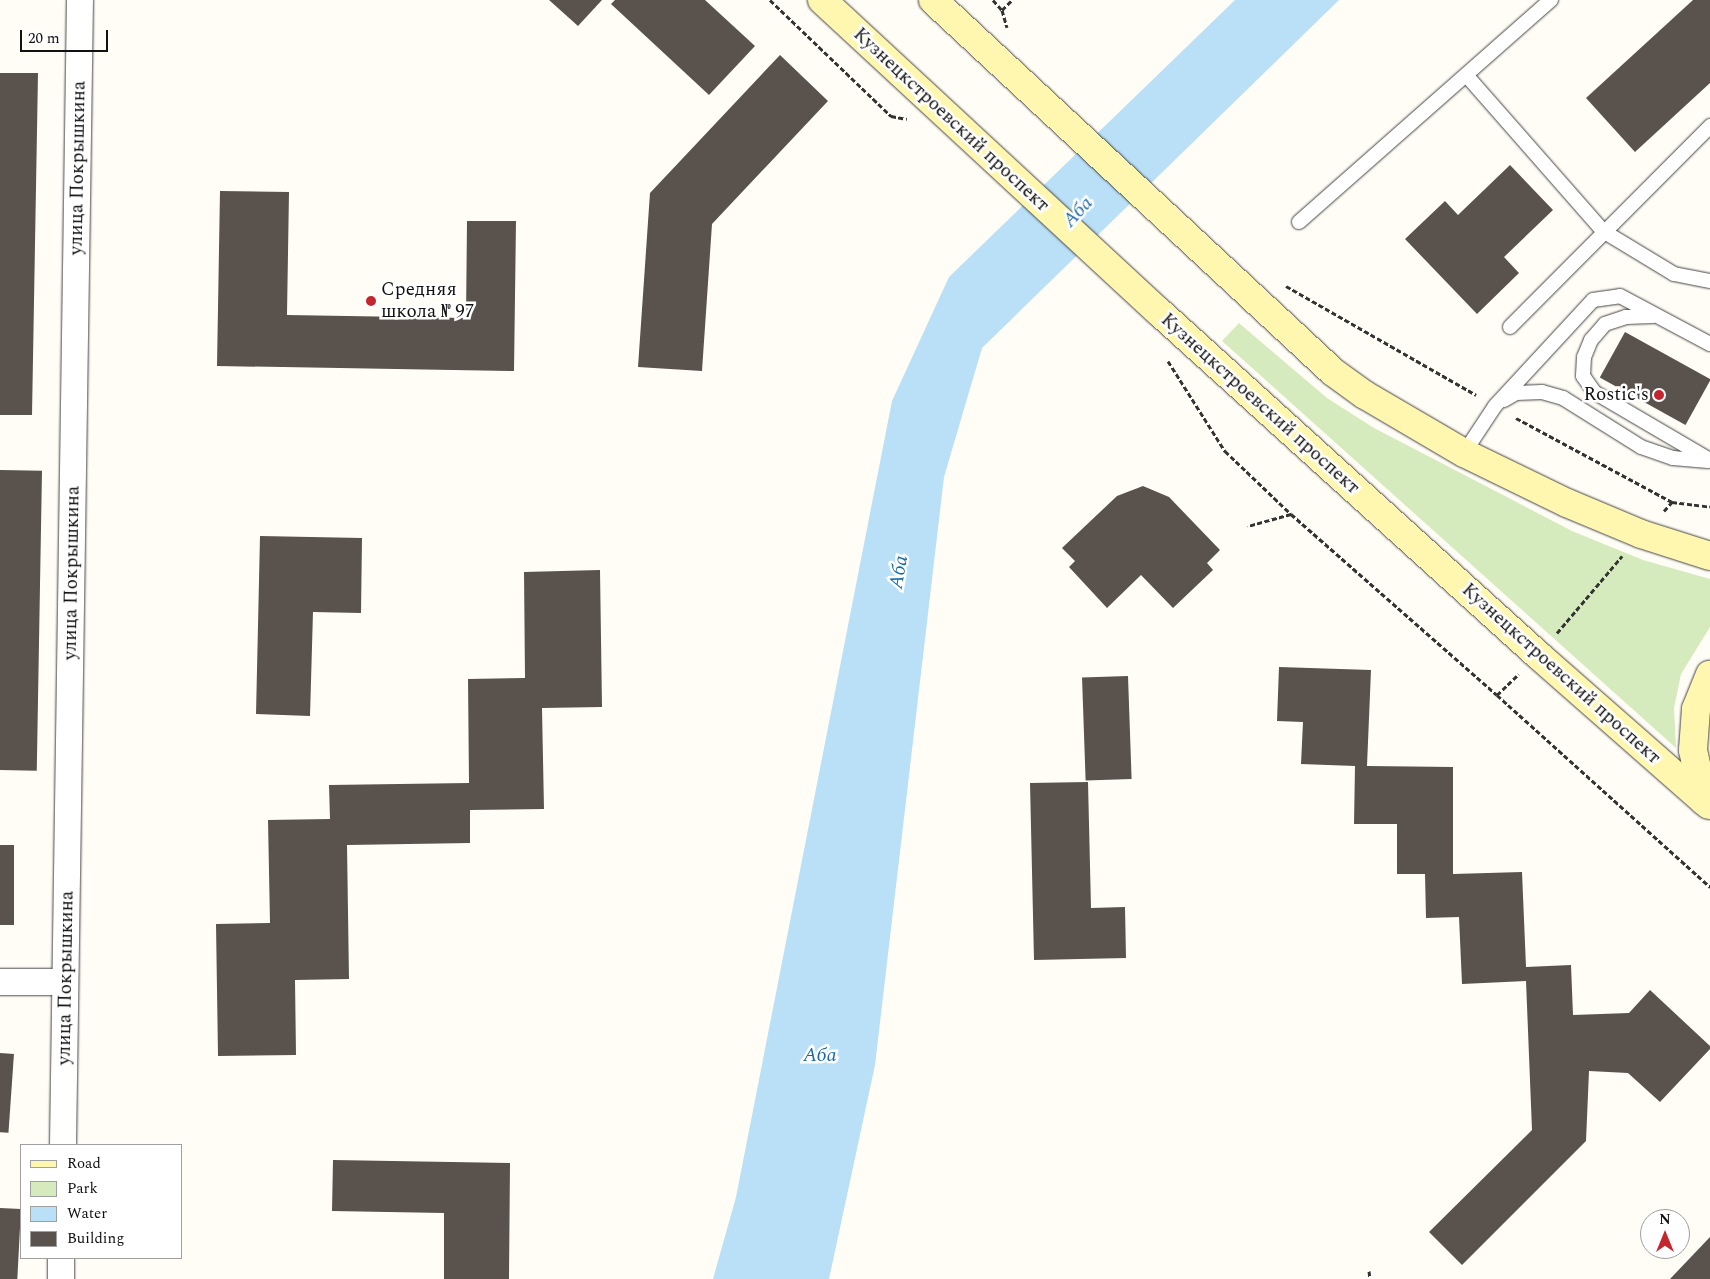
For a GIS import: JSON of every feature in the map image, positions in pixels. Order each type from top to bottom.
[{"type":"main road","name":"Кузнецкстроевский проспект","points":[[822,0],[1158,311],[1538,655],[1707,803]]},
{"type":"main road","points":[[933,0],[1210,260],[1333,372],[1365,395],[1464,453],[1567,503],[1641,534],[1710,556]]},
{"type":"main road","points":[[1707,803],[1693,750],[1696,709],[1710,675]]},
{"type":"street","name":"улица Покрышкина","points":[[63,1144],[80,0]]},
{"type":"street","points":[[0,982],[65,982]]},
{"type":"street","points":[[61,1259],[61,1279]]},
{"type":"lane","points":[[1299,222],[1467,76],[1551,0]]},
{"type":"lane","points":[[1467,76],[1604,231],[1674,274],[1710,281]]},
{"type":"lane","points":[[1510,327],[1710,126]]},
{"type":"lane","points":[[1464,453],[1495,406],[1593,300],[1620,296],[1652,316],[1710,344]]},
{"type":"lane","points":[[1652,316],[1626,317],[1605,324],[1591,340],[1584,357],[1583,376],[1594,392],[1710,461]]},
{"type":"lane","points":[[1495,406],[1516,393],[1542,392],[1563,398],[1641,447],[1673,458],[1710,461]]},
{"type":"path","points":[[770,0],[890,116]]},
{"type":"path","points":[[993,0],[1002,10],[1012,0]]},
{"type":"path","points":[[1280,283],[1495,406],[1672,502]]},
{"type":"path","points":[[1163,353],[1225,451],[1291,514],[1248,526]]},
{"type":"path","points":[[1497,695],[1710,887]]},
{"type":"path","points":[[1369,1271],[1370,1279]]},
{"type":"green space","points":[[1239,323],[1327,398],[1374,428],[1572,531],[1643,560],[1710,579],[1710,627],[1681,674],[1674,708],[1676,748],[1222,341]]},
{"type":"water","name":"Аба","points":[[1235,0],[1339,0],[982,348],[944,477],[875,1065],[829,1279],[713,1279],[736,1197],[892,401],[949,277]]},
{"type":"building","points":[[549,0],[602,0],[578,26]]},
{"type":"building","points":[[615,0],[705,0],[755,46],[709,95],[611,4]]},
{"type":"building","points":[[1693,0],[1710,0],[1710,83],[1635,152],[1586,98]]},
{"type":"building","points":[[780,55],[828,101],[712,224],[702,371],[638,367],[650,193]]},
{"type":"building","points":[[0,73],[38,73],[32,415],[0,415]]},
{"type":"building","points":[[1510,165],[1553,210],[1504,257],[1519,273],[1477,314],[1405,239],[1445,201],[1458,215]]},
{"type":"building","points":[[220,191],[289,192],[287,315],[466,318],[467,221],[516,221],[514,371],[217,366]]},
{"type":"building","points":[[1625,332],[1710,379],[1686,425],[1600,377]]},
{"type":"building","points":[[0,470],[42,471],[37,771],[0,770]]},
{"type":"building","points":[[1143,486],[1169,497],[1220,550],[1207,563],[1213,570],[1173,608],[1141,575],[1107,608],[1069,567],[1075,561],[1062,548],[1117,496]]},
{"type":"building","points":[[260,536],[362,538],[361,613],[313,612],[310,716],[256,714]]},
{"type":"building","points":[[600,570],[602,707],[542,708],[544,809],[470,810],[470,843],[347,845],[349,979],[295,980],[296,1055],[218,1056],[216,924],[270,923],[268,820],[330,819],[329,785],[469,783],[468,679],[525,678],[524,572]]},
{"type":"building","points":[[1279,667],[1371,670],[1367,766],[1453,767],[1453,874],[1522,872],[1526,967],[1571,965],[1573,1015],[1629,1013],[1650,990],[1710,1046],[1710,1049],[1660,1102],[1628,1073],[1589,1071],[1586,1141],[1462,1265],[1429,1232],[1532,1130],[1526,981],[1462,984],[1459,917],[1426,918],[1425,874],[1397,874],[1397,824],[1354,824],[1355,766],[1301,764],[1303,722],[1277,721]]},
{"type":"building","points":[[1128,676],[1132,779],[1086,781],[1082,678]]},
{"type":"building","points":[[1088,782],[1091,908],[1125,907],[1126,958],[1034,960],[1030,783]]},
{"type":"building","points":[[0,845],[14,845],[14,925],[0,925]]},
{"type":"building","points":[[0,1053],[14,1054],[8,1133],[0,1132]]},
{"type":"building","points":[[333,1160],[510,1163],[509,1279],[444,1279],[444,1213],[332,1211]]},
{"type":"building","points":[[0,1208],[20,1209],[17,1279],[0,1279]]},
{"type":"building","points":[[1710,1237],[1710,1279],[1670,1279],[1690,1259]]},
{"type":"place","name":"Средняя школа № 97","points":[[371,301]]},
{"type":"place","name":"Rostic's","points":[[1659,395]]}]
